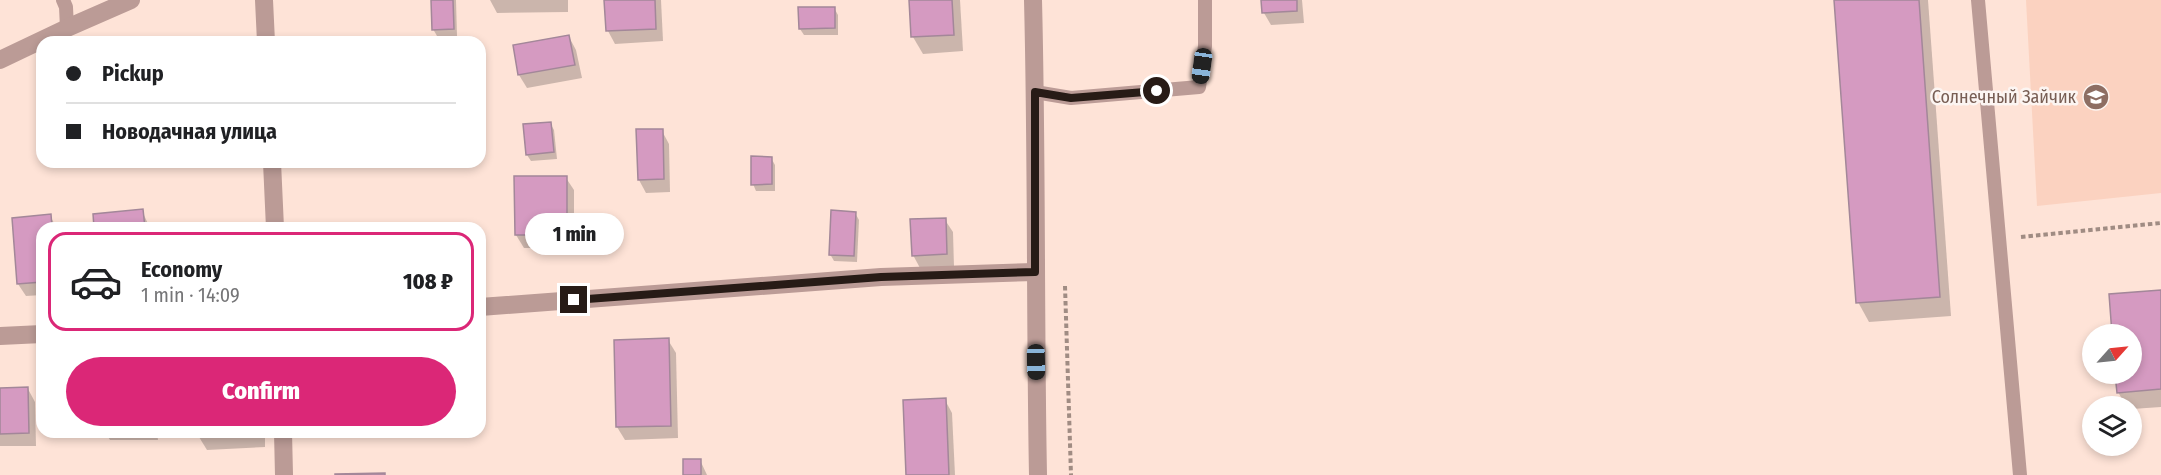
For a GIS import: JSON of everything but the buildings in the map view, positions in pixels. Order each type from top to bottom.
[{"type":"street","points":[[49,36],[131,0]]},
{"type":"street","points":[[264,0],[266,36]]},
{"type":"street","points":[[1033,0],[1038,475]]},
{"type":"street","points":[[0,60],[36,42]]},
{"type":"street","points":[[272,168],[275,222]]},
{"type":"street","points":[[486,307],[881,277],[1035,272]]},
{"type":"street","points":[[0,336],[36,334]]},
{"type":"street","points":[[283,438],[285,475]]},
{"type":"lane","points":[[63,0],[66,6],[67,27]]},
{"type":"lane","points":[[1035,92],[1071,98],[1199,87],[1205,46],[1205,0]]},
{"type":"lane","points":[[1978,0],[2020,475]]},
{"type":"path","points":[[1999,239],[2161,223]]},
{"type":"shaded area","name":"Солнечный Зайчик","points":[[2026,0],[2161,0],[2161,193],[2037,206]]},
{"type":"place","name":"Солнечный Зайчик","points":[[2096,97]]},
{"type":"route","points":[[574,300],[881,277],[1035,272],[1035,92],[1060,98],[1071,98],[1157,91]]}]
